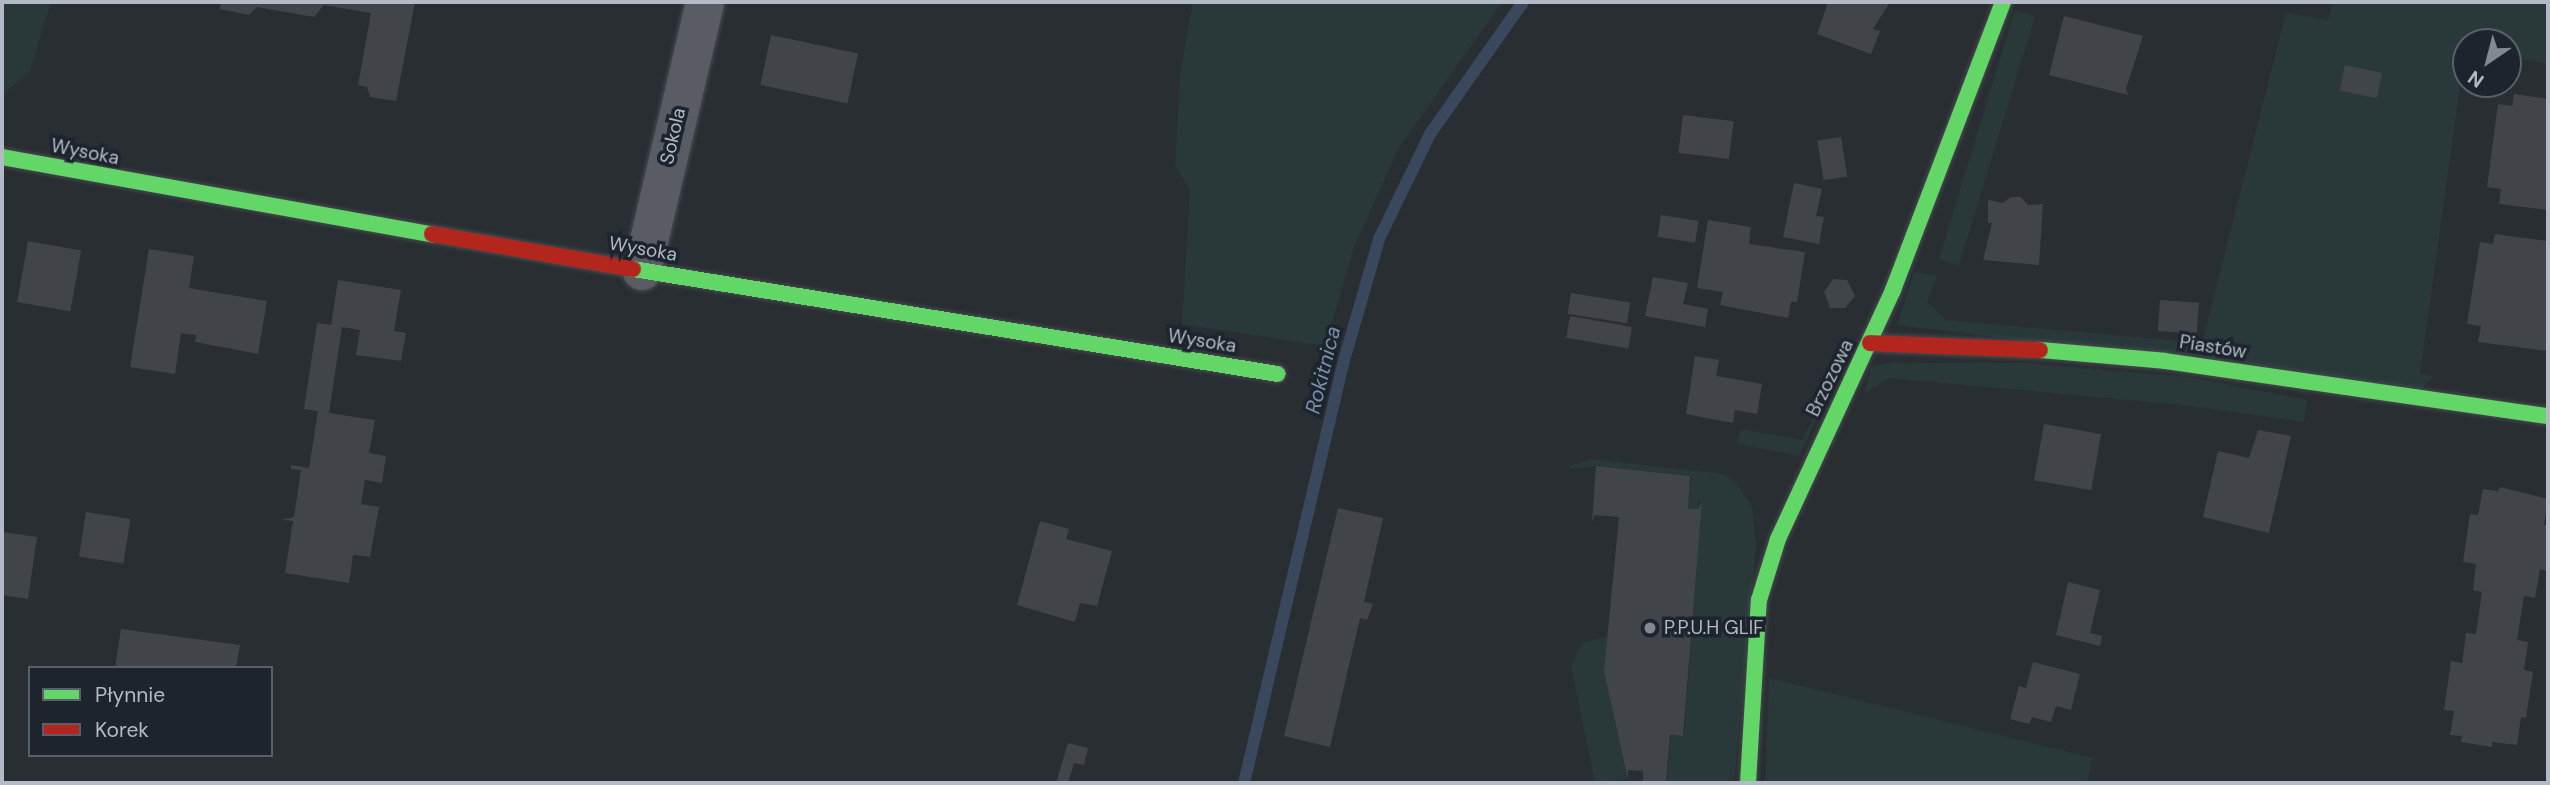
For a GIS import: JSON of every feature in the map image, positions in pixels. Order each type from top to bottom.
[{"type":"street","name":"Sokola","points":[[642,271],[705,2]]},
{"type":"street","name":"Brzozowa","points":[[1748,783],[1759,600],[1788,515],[1870,343],[1928,204],[2003,2]]},
{"type":"street","name":"Wysoka","points":[[2,157],[642,271],[1278,374]]},
{"type":"street","name":"Piastów","points":[[1870,343],[2019,348],[2165,361],[2548,416]]},
{"type":"shaded area","points":[[2,2],[51,2],[30,71],[2,95]]},
{"type":"shaded area","points":[[1193,2],[1502,2],[1398,149],[1354,247],[1325,346],[1182,324],[1190,190],[1175,165],[1180,75]]},
{"type":"shaded area","points":[[2333,2],[2548,2],[2548,64],[2522,59],[2522,28],[2452,28],[2452,98],[2458,98],[2420,374],[2433,376],[2422,389],[1897,325],[1914,272],[1937,276],[1927,302],[1946,320],[2202,343],[2286,13],[2328,20]]},
{"type":"shaded area","points":[[2015,10],[2035,16],[1959,266],[1939,260]]},
{"type":"shaded area","points":[[1854,339],[1799,456],[1737,444],[1741,429],[1802,440]]},
{"type":"shaded area","points":[[1892,363],[2025,363],[2189,377],[2307,400],[2304,422],[2184,405],[1889,378],[1865,393],[1871,366]]},
{"type":"shaded area","points":[[1591,459],[1723,474],[1736,483],[1752,506],[1756,545],[1734,783],[1667,783],[1671,736],[1684,736],[1702,502],[1698,501],[1698,509],[1688,509],[1691,476],[1599,466],[1570,469],[1569,466]]},
{"type":"shaded area","points":[[1608,636],[1604,671],[1627,779],[1595,783],[1571,666],[1582,643]]},
{"type":"shaded area","points":[[1769,678],[2093,758],[2087,783],[1765,783]]},
{"type":"building","points":[[221,2],[415,2],[396,101],[370,97],[367,87],[358,85],[371,13],[324,5],[314,17],[257,7],[249,15],[220,9]]},
{"type":"building","points":[[1828,2],[1890,2],[1873,29],[1880,31],[1871,54],[1817,34]]},
{"type":"building","points":[[2064,16],[2143,36],[2126,89],[2128,95],[2049,75]]},
{"type":"building","points":[[771,35],[858,54],[847,103],[760,85]]},
{"type":"building","points":[[2345,65],[2382,73],[2377,98],[2340,90]]},
{"type":"building","points":[[2522,95],[2548,99],[2548,210],[2499,204],[2501,189],[2487,187],[2498,104],[2512,106],[2513,98],[2522,98]]},
{"type":"building","points":[[1683,115],[1734,121],[1729,159],[1678,153]]},
{"type":"building","points":[[1841,137],[1847,177],[1824,180],[1817,141]]},
{"type":"building","points":[[1794,183],[1822,189],[1816,216],[1824,217],[1819,244],[1783,237]]},
{"type":"building","points":[[2011,197],[2021,197],[2028,205],[2043,204],[2039,265],[1983,260],[1992,223],[1988,223],[1988,200],[2003,203]]},
{"type":"building","points":[[1661,215],[1699,221],[1695,243],[1658,237]]},
{"type":"building","points":[[1708,220],[1751,227],[1749,244],[1805,252],[1797,302],[1791,302],[1788,318],[1720,305],[1723,292],[1697,288]]},
{"type":"building","points":[[2495,234],[2548,241],[2548,351],[2478,342],[2481,326],[2467,324],[2480,242],[2493,244]]},
{"type":"building","points":[[28,241],[81,250],[70,311],[17,302]]},
{"type":"building","points":[[149,249],[194,256],[189,288],[267,301],[258,354],[195,342],[196,335],[181,333],[175,374],[130,367]]},
{"type":"building","points":[[1653,277],[1688,283],[1683,304],[1708,309],[1705,327],[1645,316]]},
{"type":"building","points":[[1833,279],[1847,280],[1855,296],[1845,308],[1830,308],[1824,292]]},
{"type":"building","points":[[338,280],[401,290],[394,331],[406,333],[401,361],[356,355],[360,330],[342,327],[329,413],[375,420],[369,453],[386,456],[382,483],[365,480],[361,504],[379,507],[370,557],[353,555],[349,583],[285,573],[293,521],[282,520],[294,517],[301,470],[291,469],[291,465],[309,468],[318,411],[304,409],[317,323],[331,325]]},
{"type":"building","points":[[1571,293],[1630,302],[1627,323],[1568,314]]},
{"type":"building","points":[[2160,300],[2199,303],[2197,334],[2158,331]]},
{"type":"building","points":[[1570,316],[1632,327],[1628,349],[1566,338]]},
{"type":"building","points":[[1695,356],[1719,360],[1716,376],[1762,384],[1757,414],[1735,410],[1733,423],[1686,414]]},
{"type":"building","points":[[2044,424],[2101,434],[2091,490],[2034,480]]},
{"type":"building","points":[[2258,430],[2291,436],[2269,533],[2203,517],[2218,451],[2249,458]]},
{"type":"building","points":[[1596,466],[1690,476],[1688,509],[1698,509],[1702,502],[1683,736],[1670,735],[1666,783],[1643,783],[1643,771],[1628,770],[1628,780],[1604,671],[1619,517],[1595,515],[1592,522]]},
{"type":"building","points":[[2500,487],[2548,499],[2544,525],[2548,526],[2548,557],[2546,571],[2540,569],[2535,598],[2524,596],[2517,640],[2528,642],[2524,670],[2533,672],[2526,718],[2521,717],[2517,745],[2492,742],[2492,747],[2461,742],[2462,736],[2450,735],[2454,711],[2444,710],[2451,661],[2462,663],[2466,633],[2476,634],[2482,592],[2473,590],[2476,564],[2463,562],[2470,514],[2478,515],[2483,489],[2498,491]]},
{"type":"building","points":[[1338,508],[1383,518],[1364,602],[1373,604],[1367,620],[1360,618],[1330,747],[1284,736]]},
{"type":"building","points":[[86,512],[130,519],[123,563],[79,556]]},
{"type":"building","points":[[1040,521],[1069,529],[1066,539],[1112,551],[1097,606],[1080,603],[1075,622],[1017,605]]},
{"type":"building","points":[[2,532],[37,537],[28,599],[2,595]]},
{"type":"building","points":[[2068,582],[2100,590],[2090,633],[2102,636],[2100,646],[2056,635]]},
{"type":"building","points":[[121,629],[240,645],[236,666],[115,666]]},
{"type":"building","points":[[2033,662],[2080,674],[2071,710],[2056,706],[2051,722],[2032,717],[2029,724],[2010,719],[2019,686],[2026,688]]},
{"type":"building","points":[[1068,743],[1088,748],[1084,765],[1074,763],[1068,783],[1056,783]]},
{"type":"waterway","name":"Rokitnica","points":[[1244,783],[1343,364],[1379,239],[1430,134],[1523,2]]},
{"type":"traffic: fast","points":[[1748,783],[1759,600],[1778,539],[1893,290],[2003,2]]},
{"type":"traffic: fast","points":[[2,157],[432,234]]},
{"type":"traffic: fast","points":[[633,269],[1278,374]]},
{"type":"traffic: fast","points":[[2040,350],[2165,361],[2548,416]]},
{"type":"traffic: jam","points":[[432,234],[633,269]]},
{"type":"traffic: jam","points":[[1870,343],[2040,350]]},
{"type":"place","name":"P.P.U.H GLIF","points":[[1650,628]]}]
